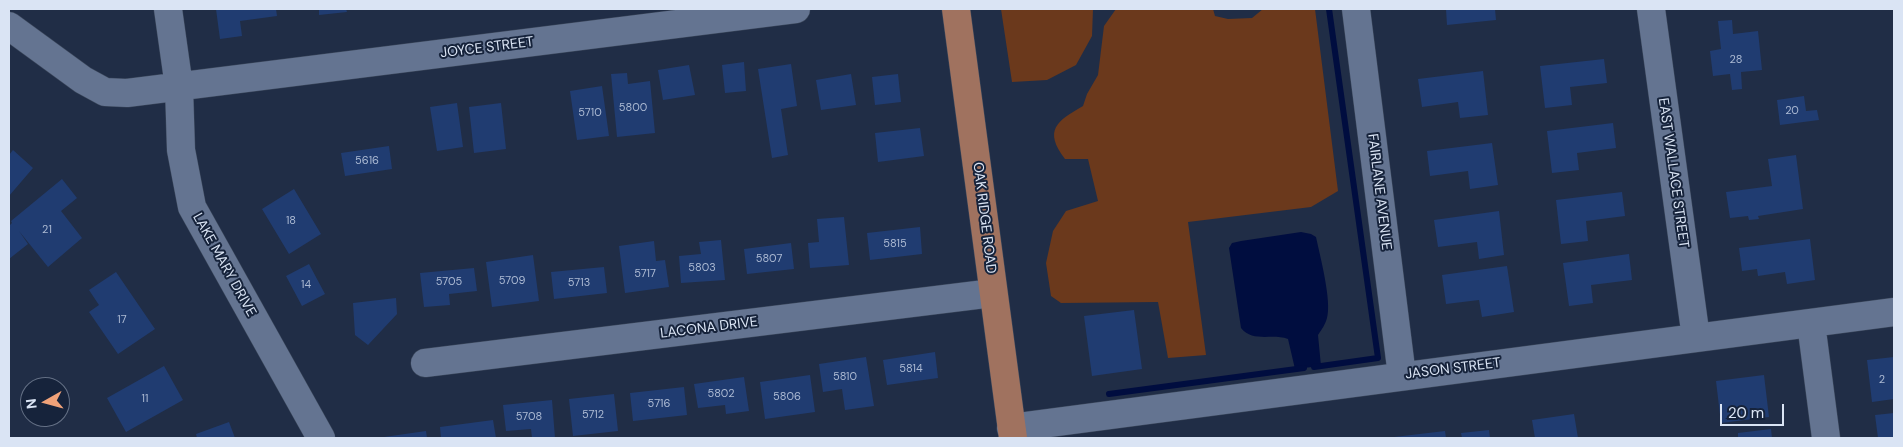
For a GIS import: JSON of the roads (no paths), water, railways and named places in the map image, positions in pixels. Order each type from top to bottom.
[{"type":"main road","name":"OAK RIDGE ROAD","points":[[956,9],[1012,433]]},
{"type":"street","name":"LAKE MARY DRIVE","points":[[168,9],[179,87],[181,150],[192,207],[321,438]]},
{"type":"street","name":"JOYCE STREET","points":[[179,87],[796,9]]},
{"type":"street","name":"FAIRLANE AVENUE","points":[[1356,9],[1402,376]]},
{"type":"street","name":"EAST WALLACE STREET","points":[[1651,9],[1696,338]]},
{"type":"street","points":[[9,26],[83,80],[105,92],[127,93],[179,87]]},
{"type":"street","name":"LACONA DRIVE","points":[[425,363],[993,293]]},
{"type":"street","name":"JASON STREET","points":[[1012,433],[1079,429],[1402,376],[1894,312]]},
{"type":"street","points":[[1811,323],[1826,438]]},
{"type":"waterway","points":[[1314,367],[1378,358],[1329,9]]},
{"type":"waterway","points":[[1109,394],[1304,368]]}]
